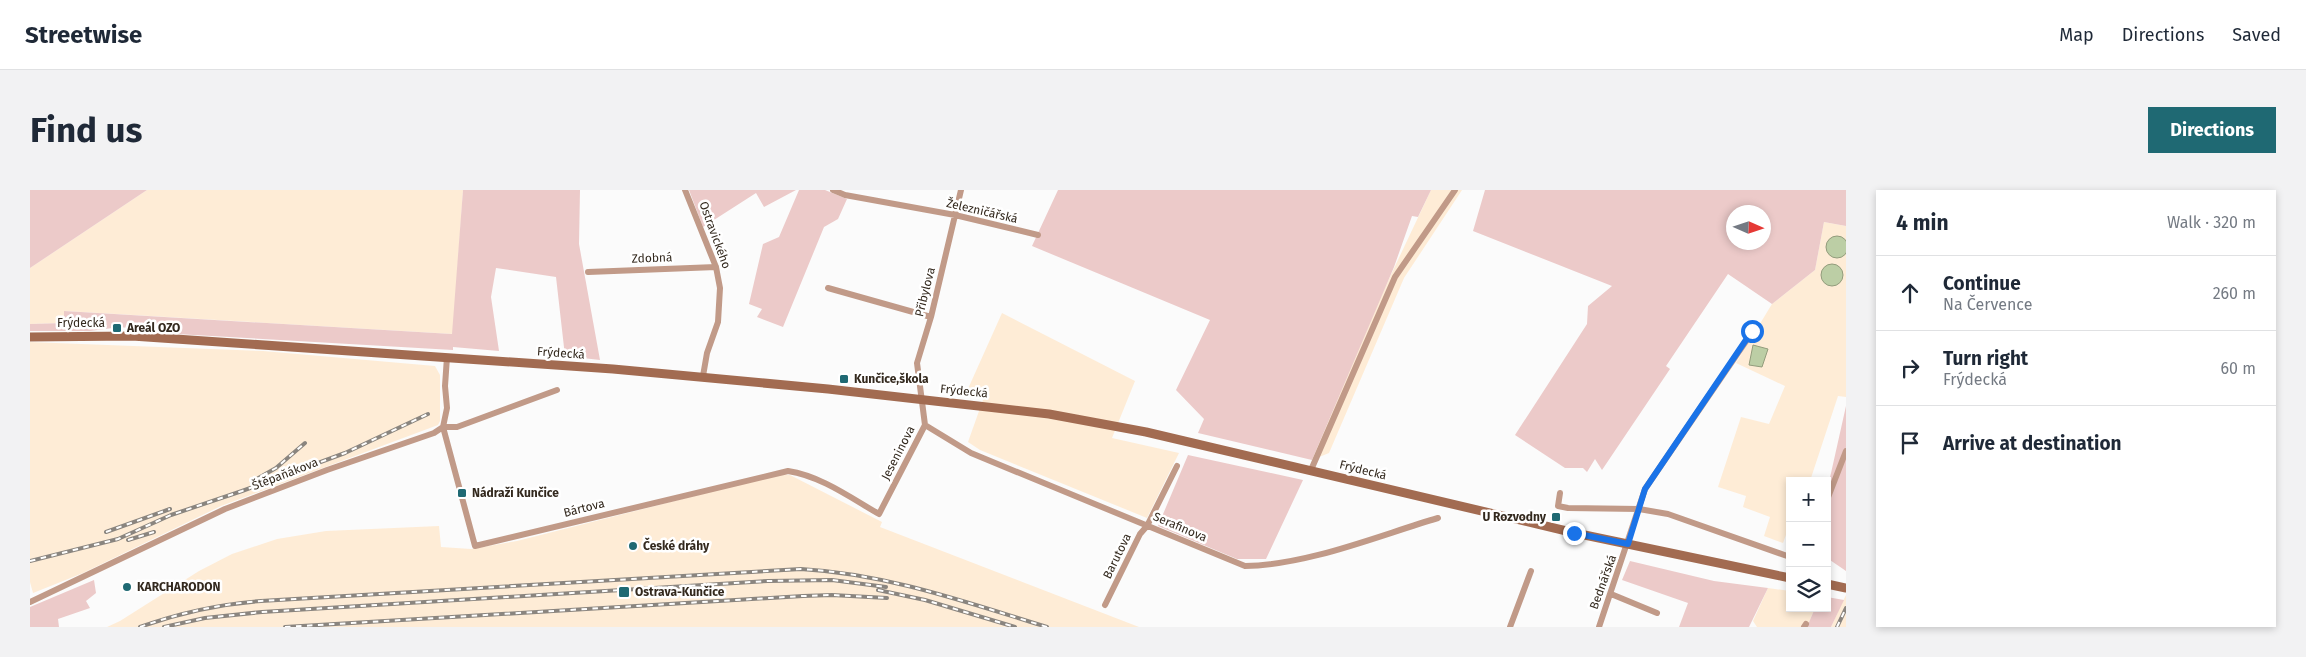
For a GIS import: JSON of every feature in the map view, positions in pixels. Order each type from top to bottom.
[{"type":"main road","name":"Frýdecká","points":[[30,336],[132,336],[703,376],[1049,414],[1105,423],[1478,511],[1786,577]]},
{"type":"main road","points":[[1831,585],[1846,588]]},
{"type":"street","name":"Ostravického","points":[[685,190],[716,267],[720,288],[718,322],[707,353],[703,376]]},
{"type":"street","name":"Železničářská","points":[[833,190],[845,196],[955,215],[1038,235]]},
{"type":"street","name":"Přibylova","points":[[922,399],[917,363],[932,317],[961,190]]},
{"type":"street","points":[[1310,470],[1395,277],[1455,190]]},
{"type":"street","name":"Zdobná","points":[[588,272],[716,267]]},
{"type":"street","points":[[828,288],[932,317]]},
{"type":"street","name":"Bednářská","points":[[1599,627],[1645,489],[1752,331]]},
{"type":"street","name":"Bártova","points":[[447,357],[445,386],[447,408],[444,427],[475,546],[788,471],[800,473],[837,489],[879,514]]},
{"type":"street","name":"Štěpaňákova","points":[[31,602],[225,509],[327,470],[434,433],[444,427],[457,427],[557,390]]},
{"type":"street","name":"Jeseninova","points":[[879,514],[925,425],[922,399]]},
{"type":"street","name":"Serafinova","points":[[925,425],[971,453],[1245,566],[1269,566],[1298,560],[1438,518]]},
{"type":"street","points":[[1831,489],[1846,450]]},
{"type":"street","name":"Barutova","points":[[1106,605],[1140,534],[1148,526],[1177,466]]},
{"type":"street","points":[[1560,493],[1558,506],[1568,508],[1639,509],[1668,514],[1786,556]]},
{"type":"street","points":[[1510,627],[1531,572]]},
{"type":"street","points":[[30,593],[31,602]]},
{"type":"street","points":[[1611,594],[1657,613]]},
{"type":"shaded area","points":[[30,190],[147,190],[30,268]]},
{"type":"shaded area","points":[[147,190],[463,190],[453,334],[65,311],[64,323],[30,324],[30,268]]},
{"type":"shaded area","points":[[463,190],[580,190],[579,244],[600,360],[565,356],[556,277],[496,268],[491,297],[499,351],[453,347],[453,350],[176,334],[120,327],[90,331],[30,331],[30,324],[64,323],[64,311],[452,334]]},
{"type":"shaded area","points":[[689,190],[796,190],[764,207],[756,193],[703,227]]},
{"type":"shaded area","points":[[799,190],[825,190],[847,199],[838,219],[824,227],[783,327],[757,317],[762,309],[749,304],[763,244],[779,237]]},
{"type":"shaded area","points":[[1058,190],[1431,190],[1418,217],[1412,216],[1394,267],[1312,460],[1198,433],[1204,419],[1176,390],[1210,320],[1032,246]]},
{"type":"shaded area","points":[[1431,190],[1462,190],[1404,278],[1329,453],[1312,460],[1380,298]]},
{"type":"shaded area","points":[[1485,190],[1846,190],[1846,226],[1824,222],[1815,270],[1772,304],[1728,274],[1666,366],[1670,369],[1602,470],[1595,459],[1587,472],[1583,468],[1565,468],[1515,435],[1587,324],[1588,306],[1612,286],[1473,231]]},
{"type":"shaded area","points":[[1824,222],[1846,226],[1846,397],[1838,396],[1811,477],[1786,477],[1786,535],[1783,543],[1764,536],[1770,517],[1743,507],[1746,496],[1718,487],[1741,417],[1769,424],[1785,386],[1736,363],[1772,304],[1815,270]]},
{"type":"shaded area","points":[[1837,236],[1845,239],[1848,247],[1845,255],[1837,258],[1829,255],[1826,247],[1829,239]]},
{"type":"shaded area","points":[[1828,264],[1836,264],[1843,271],[1843,279],[1836,286],[1828,286],[1821,279],[1821,271]]},
{"type":"shaded area","points":[[1002,313],[1135,381],[1112,438],[1179,453],[1147,518],[980,450],[968,442],[984,397],[967,391]]},
{"type":"shaded area","points":[[30,342],[263,351],[435,366],[440,375],[440,421],[438,425],[221,506],[83,573],[33,593],[30,582]]},
{"type":"shaded area","points":[[1753,345],[1768,349],[1762,367],[1749,365]]},
{"type":"shaded area","points":[[1846,406],[1846,571],[1831,561],[1830,477]]},
{"type":"shaded area","points":[[1188,455],[1303,480],[1266,559],[1237,559],[1158,526]]},
{"type":"shaded area","points":[[781,474],[790,475],[882,522],[880,527],[1139,627],[107,627],[120,621],[199,571],[232,554],[277,539],[326,531],[439,526],[441,547],[471,549],[517,541]]},
{"type":"shaded area","points":[[1630,561],[1714,581],[1768,588],[1749,627],[1679,627],[1688,603],[1622,580]]},
{"type":"shaded area","points":[[94,580],[96,593],[86,601],[90,608],[58,619],[59,627],[30,627],[30,607]]},
{"type":"shaded area","points":[[1768,588],[1786,590],[1786,612],[1813,612],[1807,627],[1757,627],[1753,621]]},
{"type":"shaded area","points":[[1846,595],[1846,627],[1831,627],[1842,603]]},
{"type":"shaded area","points":[[1831,598],[1844,600],[1831,627],[1807,627],[1813,612],[1831,612]]},
{"type":"railway","points":[[30,561],[118,539],[171,515],[345,453],[428,414]]},
{"type":"railway","points":[[253,481],[276,468],[305,443]]},
{"type":"railway","points":[[106,532],[170,509]]},
{"type":"railway","points":[[128,540],[154,532]]},
{"type":"railway","points":[[140,627],[200,610],[230,604],[261,601],[801,569],[864,577],[926,590],[1047,627]]},
{"type":"railway","points":[[164,627],[205,618],[262,612],[768,581],[832,580],[886,587]]},
{"type":"railway","points":[[878,590],[925,600],[1015,627]]},
{"type":"railway","points":[[285,627],[803,596],[832,595],[887,598]]},
{"type":"railway","points":[[1837,627],[1846,608]]},
{"type":"place","name":"Areál OZO","points":[[117,328]]},
{"type":"place","name":"Kunčice,škola","points":[[844,379]]},
{"type":"place","name":"Nádraží Kunčice","points":[[462,493]]},
{"type":"place","name":"U Rozvodny","points":[[1556,517]]},
{"type":"place","name":"České dráhy","points":[[633,546]]},
{"type":"place","name":"KARCHARODON","points":[[127,587]]},
{"type":"place","name":"Ostrava-Kunčice","points":[[624,592]]},
{"type":"route","points":[[1574,533],[1628,544],[1645,489],[1752,331]]}]
